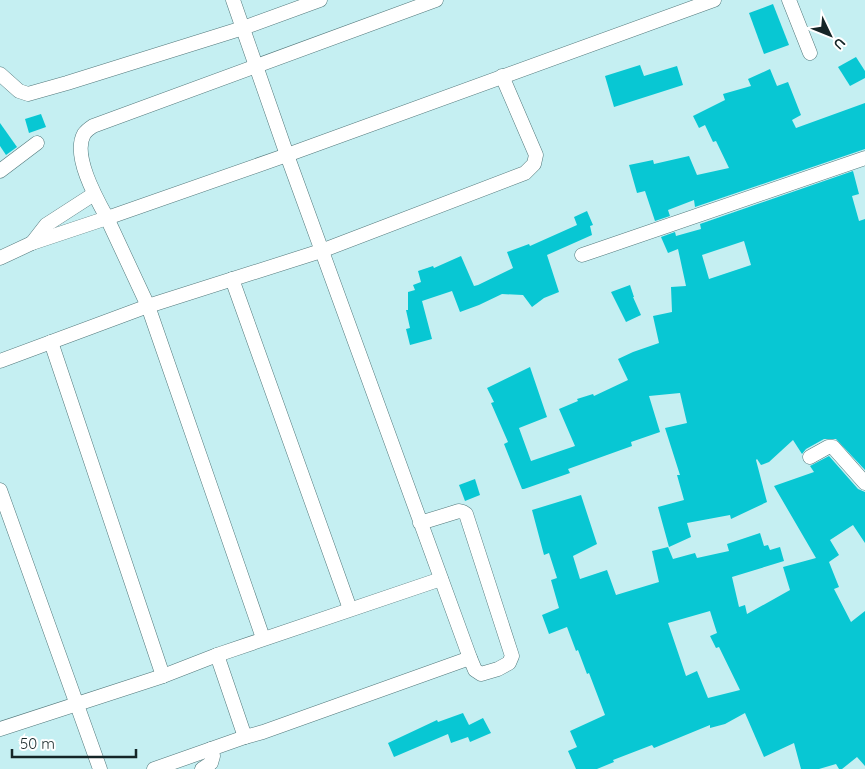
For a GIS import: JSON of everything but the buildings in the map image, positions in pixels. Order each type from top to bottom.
[{"type":"street","points":[[233,0],[321,250],[420,523],[470,658],[475,670],[482,674],[509,663],[512,656],[466,514],[459,511],[420,523]]},
{"type":"street","points":[[1,73],[19,92],[28,94],[242,28],[320,0]]},
{"type":"street","points":[[263,638],[148,306],[94,194],[80,154],[81,142],[85,133],[93,126],[436,0]]},
{"type":"street","points":[[0,258],[32,244],[287,155],[714,0]]},
{"type":"street","points":[[789,0],[810,53]]},
{"type":"street","points":[[0,361],[148,306],[321,250],[524,173],[534,164],[536,155],[502,76]]},
{"type":"street","points":[[0,171],[37,142]]},
{"type":"street","points":[[582,255],[865,158]]},
{"type":"street","points":[[32,244],[46,225],[94,194]]},
{"type":"street","points":[[232,279],[350,610]]},
{"type":"street","points":[[51,342],[163,676]]},
{"type":"street","points":[[810,457],[828,448],[833,448],[865,483]]},
{"type":"street","points":[[0,490],[100,769]]},
{"type":"street","points":[[0,729],[163,676],[263,638],[441,579]]},
{"type":"street","points":[[217,655],[245,737]]},
{"type":"street","points":[[154,769],[470,658]]},
{"type":"street","points":[[202,769],[211,763],[210,749]]}]
